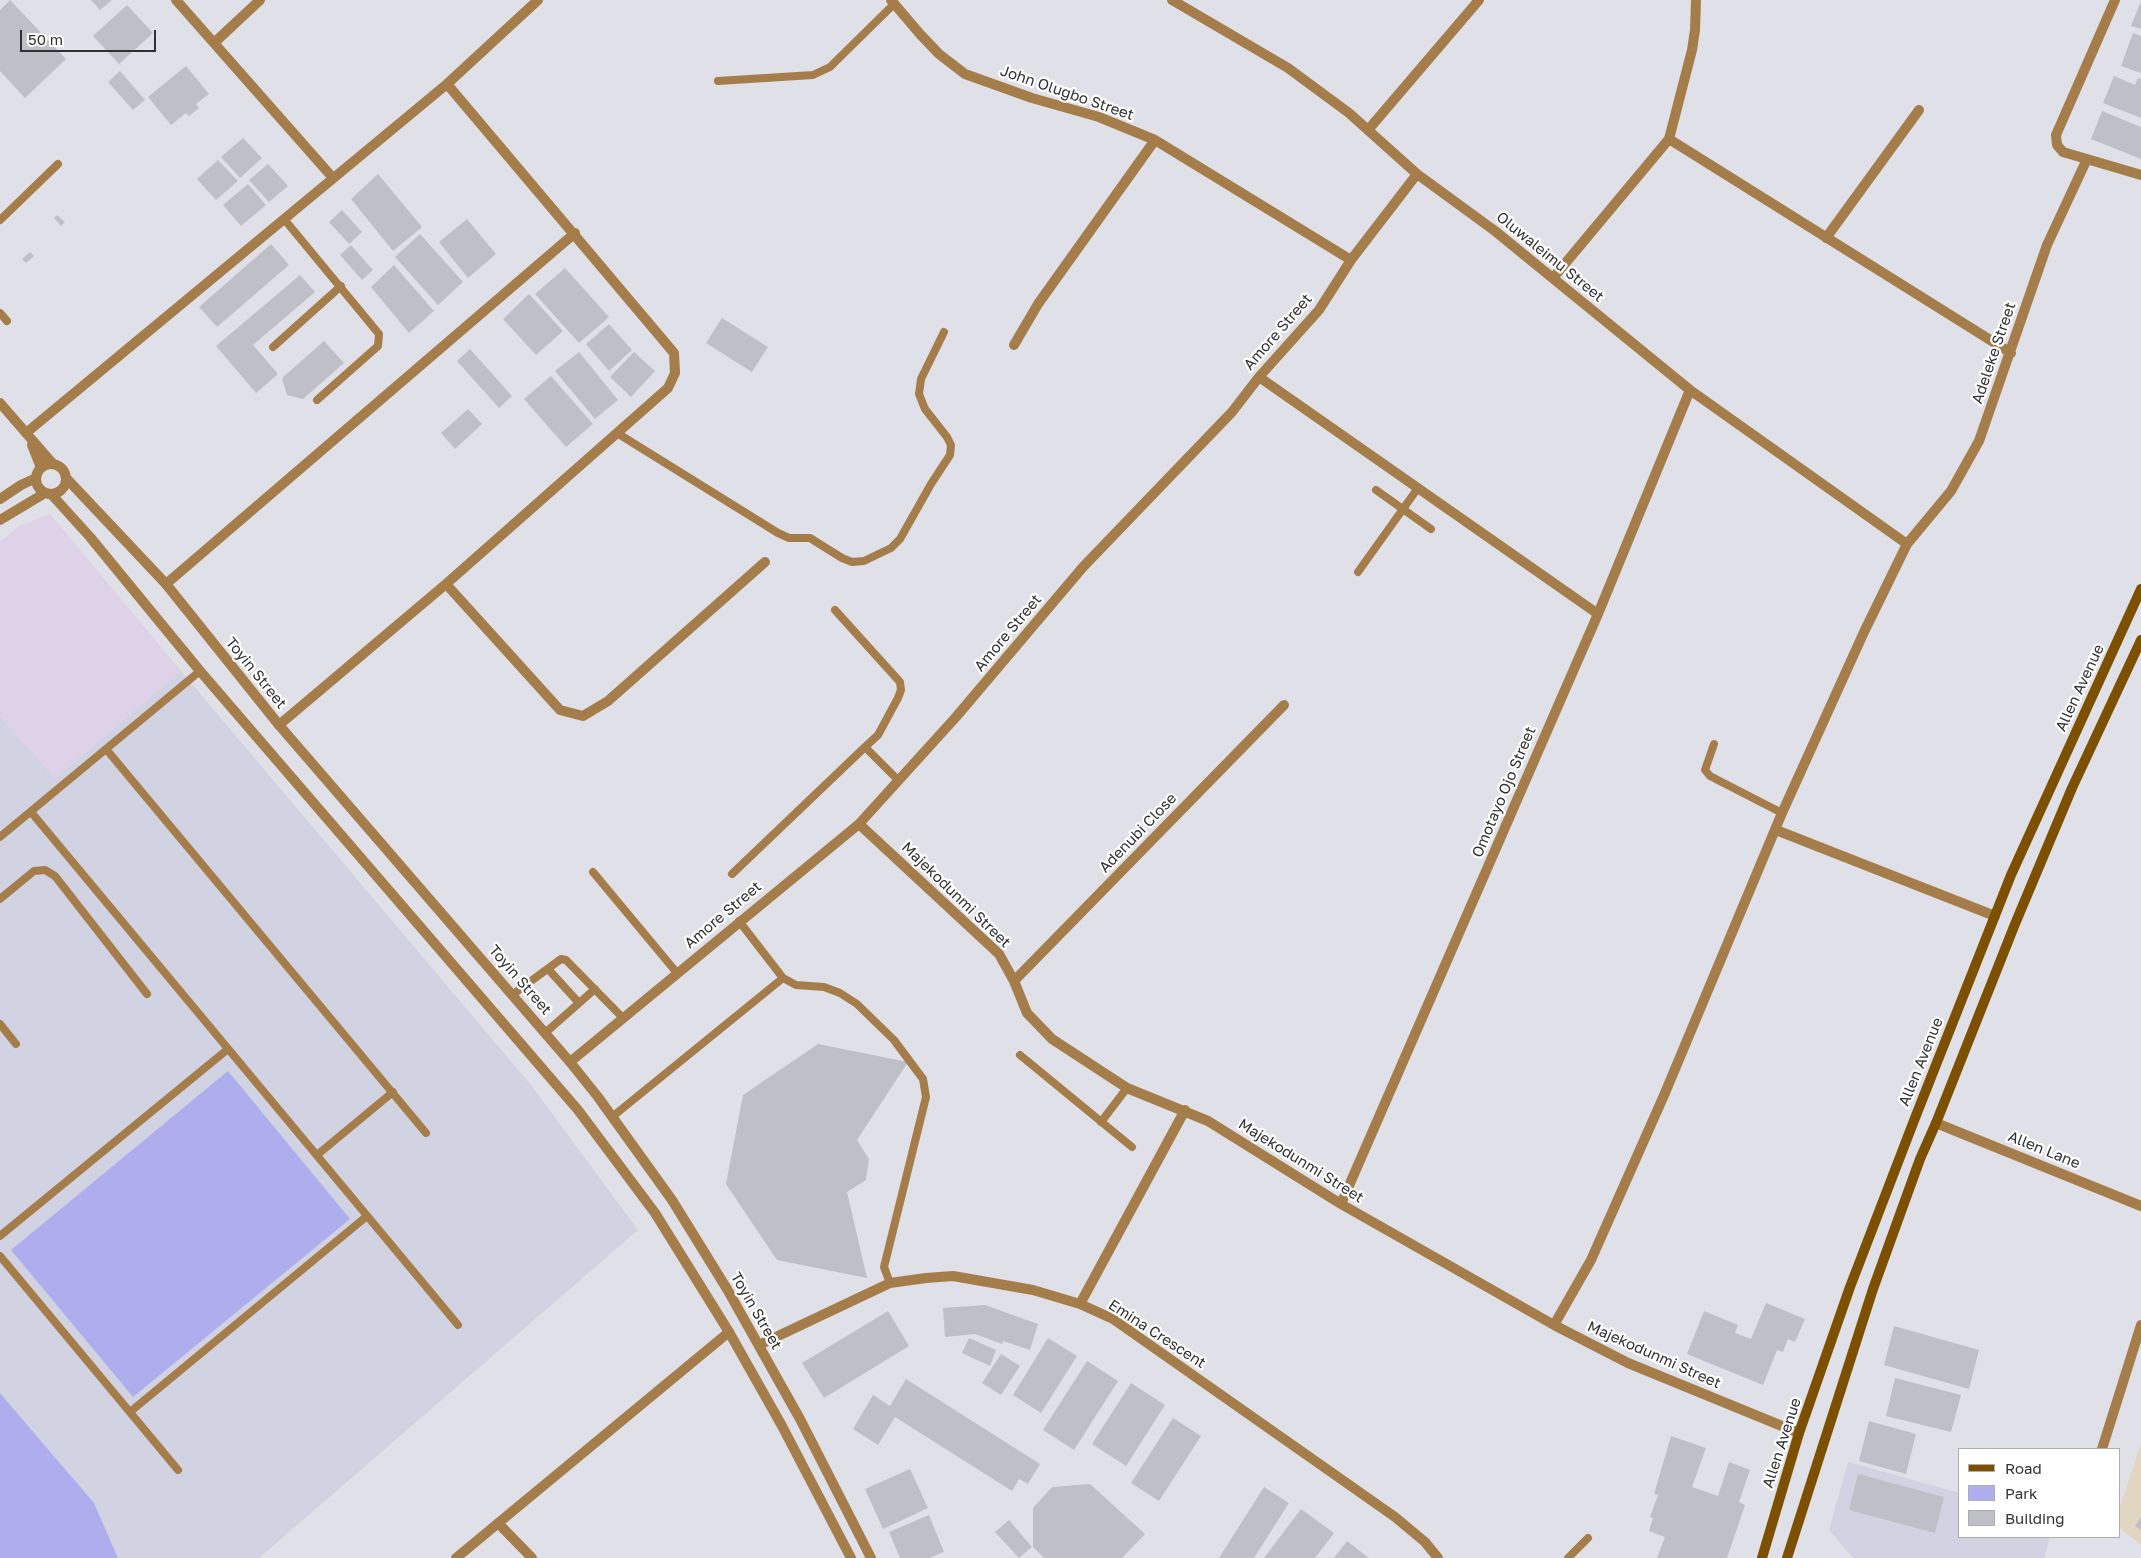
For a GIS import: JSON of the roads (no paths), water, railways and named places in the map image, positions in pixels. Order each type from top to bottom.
[{"type":"main road","name":"Allen Avenue","points":[[1762,1558],[1799,1434],[1850,1287],[2011,875],[2141,589]]},
{"type":"main road","points":[[1787,1558],[1873,1289],[1920,1159],[2014,924],[2072,788],[2141,640]]},
{"type":"street","points":[[176,0],[333,178]]},
{"type":"street","points":[[214,43],[260,0]]},
{"type":"street","points":[[28,435],[447,84],[538,0]]},
{"type":"street","name":"Oluwaleimu Street","points":[[1172,0],[1288,68],[1349,113],[1417,174],[1554,278],[1690,390],[1907,544]]},
{"type":"street","points":[[1368,130],[1479,0]]},
{"type":"street","points":[[1554,278],[1669,139],[1693,43],[1696,0]]},
{"type":"street","points":[[2115,0],[2056,135],[2057,145],[2063,152],[2141,175]]},
{"type":"street","name":"John Olugbo Street","points":[[892,2],[932,47],[965,74],[1032,98],[1100,117],[1155,140],[1351,260]]},
{"type":"street","points":[[280,725],[446,584],[668,388],[675,373],[674,353],[575,233],[447,84]]},
{"type":"street","points":[[1826,238],[1920,110]]},
{"type":"street","points":[[1669,139],[2011,353]]},
{"type":"street","points":[[1014,345],[1038,304],[1155,140]]},
{"type":"street","name":"Adeleke Street","points":[[1554,1325],[1595,1251],[1669,1084],[1782,813],[1864,632],[1907,544],[1951,491],[1979,441],[2047,245],[2087,159]]},
{"type":"street","name":"Amore Street","points":[[570,1062],[859,824],[956,717],[1083,567],[1232,412],[1259,377],[1319,310],[1351,260],[1417,174]]},
{"type":"street","points":[[166,584],[575,233]]},
{"type":"street","points":[[1259,377],[1598,614]]},
{"type":"street","name":"Omotayo Ojo Street","points":[[1341,1204],[1598,614],[1690,390]]},
{"type":"street","points":[[0,403],[53,464],[60,466],[67,478],[62,490],[48,494],[0,520]]},
{"type":"street","points":[[28,435],[41,468]]},
{"type":"street","points":[[0,499],[21,485],[36,478],[41,468],[53,464]]},
{"type":"street","points":[[36,478],[38,487],[48,494],[90,537],[200,670],[578,1110],[655,1213],[729,1332],[786,1434],[851,1558]]},
{"type":"street","name":"Toyin Street","points":[[67,478],[166,584],[280,725],[545,1032],[612,1117],[672,1200],[759,1345],[800,1419],[871,1558]]},
{"type":"street","points":[[446,584],[560,710],[582,716],[608,701],[765,562]]},
{"type":"street","name":"Adenubi Close","points":[[1014,981],[1284,705]]},
{"type":"street","name":"Majekodunmi Street","points":[[859,824],[999,954],[1014,981],[1027,1014],[1052,1039],[1127,1088],[1208,1121],[1341,1204],[1554,1325],[1628,1363],[1799,1434]]},
{"type":"street","points":[[1776,830],[1995,916]]},
{"type":"street","points":[[1080,1304],[1184,1110]]},
{"type":"street","name":"Allen Lane","points":[[1936,1123],[2141,1206]]},
{"type":"street","name":"Emina Crescent","points":[[759,1345],[890,1283],[953,1276],[1033,1290],[1080,1304],[1113,1319],[1395,1517],[1425,1542],[1438,1558]]},
{"type":"street","points":[[2102,1448],[2141,1326]]},
{"type":"street","points":[[456,1558],[729,1332]]},
{"type":"street","points":[[498,1523],[532,1558]]},
{"type":"lane","points":[[718,81],[813,75],[830,67],[892,2]]},
{"type":"lane","points":[[0,220],[58,164]]},
{"type":"lane","points":[[284,219],[342,286],[379,334],[378,346],[317,400]]},
{"type":"lane","points":[[273,347],[342,286]]},
{"type":"lane","points":[[0,314],[7,321]]},
{"type":"lane","points":[[617,433],[778,533],[789,538],[810,538],[842,558],[852,562],[864,561],[891,548],[900,539],[950,454],[951,445],[947,437],[925,409],[919,394],[921,379],[944,332]]},
{"type":"lane","points":[[1358,572],[1418,488]]},
{"type":"lane","points":[[1376,490],[1404,508],[1431,529]]},
{"type":"lane","points":[[732,874],[878,735],[898,698],[901,690],[900,682],[835,610]]},
{"type":"lane","points":[[0,837],[200,670]]},
{"type":"lane","points":[[1714,744],[1705,770],[1710,776],[1782,813]]},
{"type":"lane","points":[[865,747],[898,780]]},
{"type":"lane","points":[[106,748],[426,1133]]},
{"type":"lane","points":[[31,812],[458,1325]]},
{"type":"lane","points":[[0,899],[34,871],[45,870],[55,876],[147,994]]},
{"type":"lane","points":[[594,872],[677,973]]},
{"type":"lane","points":[[739,921],[783,978],[796,985],[824,987],[840,993],[857,1004],[894,1040],[922,1079],[926,1097],[884,1267],[890,1283]]},
{"type":"lane","points":[[512,995],[561,959],[566,960],[596,988],[623,1018]]},
{"type":"lane","points":[[548,969],[579,1003]]},
{"type":"lane","points":[[612,1117],[783,978]]},
{"type":"lane","points":[[545,1032],[596,988]]},
{"type":"lane","points":[[0,1024],[16,1044]]},
{"type":"lane","points":[[0,1236],[228,1049]]},
{"type":"lane","points":[[1020,1055],[1132,1147]]},
{"type":"lane","points":[[1101,1122],[1127,1088]]},
{"type":"lane","points":[[316,1155],[393,1092]]},
{"type":"lane","points":[[130,1412],[368,1216]]},
{"type":"lane","points":[[0,1256],[178,1470]]},
{"type":"lane","points":[[1568,1558],[1588,1538]]}]
